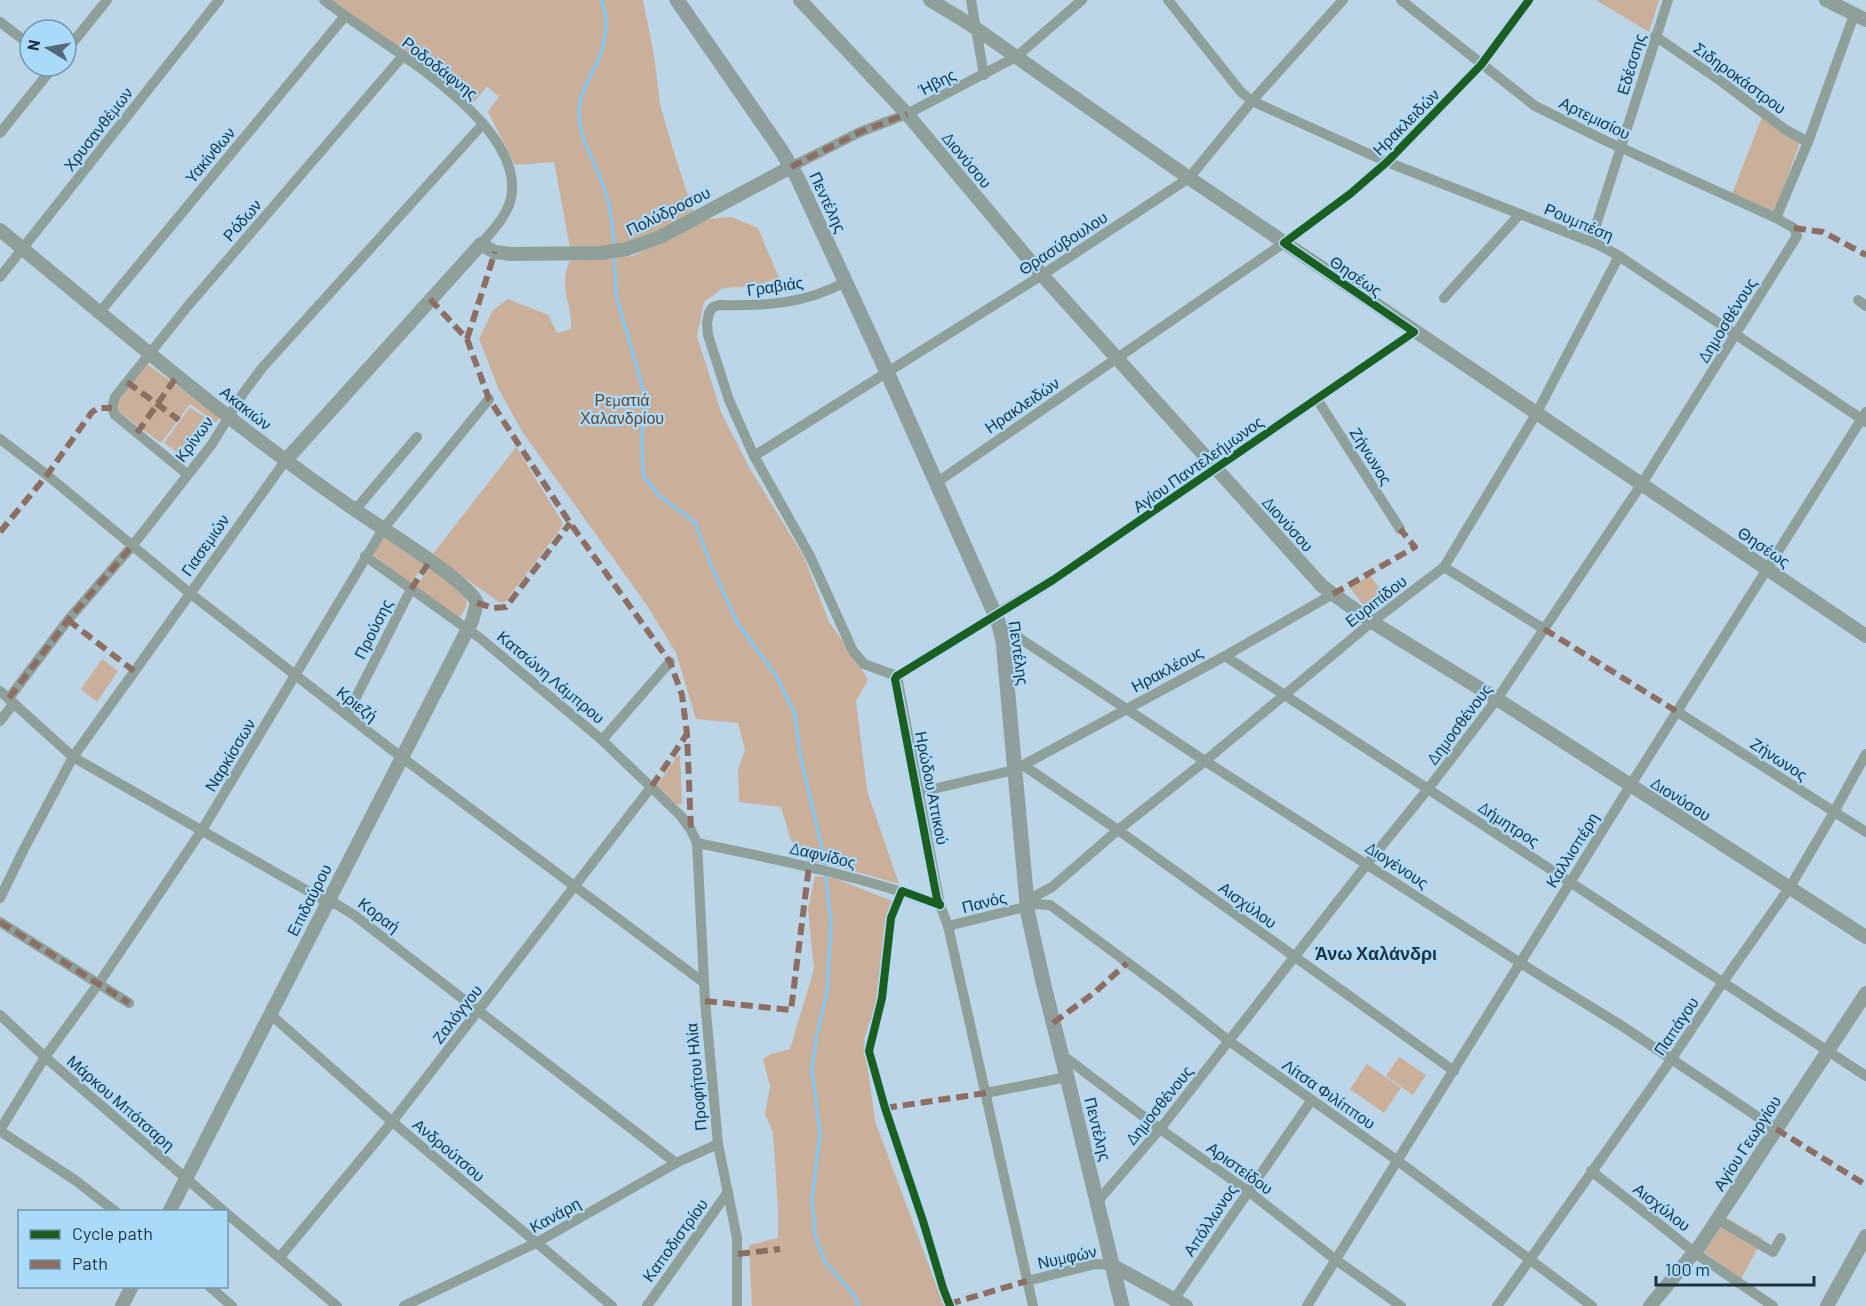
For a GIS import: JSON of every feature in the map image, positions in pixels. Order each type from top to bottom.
[{"type":"main road","name":"Πεντέλης","points":[[679,0],[791,167],[887,372],[998,621],[1018,767],[1026,904],[1122,1306]]},
{"type":"street","points":[[78,36],[107,0]]},
{"type":"street","name":"Χρυσανθέμων","points":[[0,277],[219,0]]},
{"type":"street","name":"Ροδοδάφνης","points":[[324,0],[449,90],[483,124],[503,152],[511,169],[513,186],[507,210],[481,244]]},
{"type":"street","name":"Διονύσου","points":[[800,0],[907,114],[1042,275],[1322,586],[1372,622],[1497,699],[1866,937]]},
{"type":"street","name":"Θησέως","points":[[930,0],[976,29],[1414,332],[1866,636]]},
{"type":"street","points":[[971,0],[984,75]]},
{"type":"street","name":"Ήβης","points":[[791,167],[860,132],[907,114],[1016,57],[1082,0]]},
{"type":"street","points":[[1168,0],[1241,93],[1252,101]]},
{"type":"street","name":"Θρασύβουλου","points":[[754,456],[1042,275],[1189,178],[1252,101],[1343,0]]},
{"type":"street","name":"Αρτεμισίου","points":[[1401,0],[1534,106],[1776,218],[1796,231]]},
{"type":"street","name":"Ηρακλειδών","points":[[936,483],[1284,243],[1350,194],[1387,162],[1481,65],[1529,0]]},
{"type":"street","name":"Εδέσσης","points":[[1591,241],[1668,0]]},
{"type":"street","points":[[1776,218],[1860,18],[1826,0]]},
{"type":"street","name":"Υακίνθων","points":[[99,313],[345,16]]},
{"type":"street","points":[[0,22],[18,36]]},
{"type":"street","name":"Σιδηροκάστρου","points":[[1655,36],[1786,130],[1808,142]]},
{"type":"street","name":"Ρόδων","points":[[187,474],[115,414],[112,408],[116,397],[187,307],[402,57]]},
{"type":"street","points":[[0,134],[44,78]]},
{"type":"street","name":"Ρουμπέση","points":[[1252,101],[1387,162],[1591,241],[1619,256],[1735,336],[1865,418]]},
{"type":"street","name":"Κρίνων","points":[[0,721],[8,697],[212,444],[244,392],[262,369],[483,124]]},
{"type":"street","name":"Πολύδροσου","points":[[481,244],[502,254],[601,253],[627,249],[660,237],[791,167]]},
{"type":"street","points":[[1444,298],[1520,214]]},
{"type":"street","name":"Ακακιών","points":[[0,230],[148,354],[286,460],[430,561],[468,590],[477,603]]},
{"type":"street","name":"Δημοσθένους","points":[[1097,1202],[1160,1129],[1497,699],[1641,485],[1795,241],[1796,231]]},
{"type":"street","name":"Γιασεμιών","points":[[0,898],[73,757],[286,460],[481,244]]},
{"type":"street","name":"Ευριπίδου","points":[[1026,904],[1052,887],[1118,830],[1372,622],[1444,567],[1536,414],[1619,256]]},
{"type":"street","name":"Γραβιάς","points":[[709,313],[720,305],[771,305],[797,300],[833,289],[845,282]]},
{"type":"street","name":"Ηρώδου Αττικού","points":[[709,313],[708,335],[729,400],[754,456],[810,556],[853,651],[864,664],[897,676],[940,905],[948,926],[1033,1306]]},
{"type":"street","name":"Αγίου Παντελεήμωνος","points":[[998,621],[1053,580],[1414,332]]},
{"type":"street","name":"Ναρκίσσων","points":[[0,1130],[45,1057],[99,983],[202,830],[383,529],[489,399]]},
{"type":"street","name":"Ζήνωνος","points":[[1317,399],[1400,529]]},
{"type":"street","name":"Καλλισπέρη","points":[[1307,1306],[1676,711],[1865,418]]},
{"type":"street","points":[[355,510],[417,437]]},
{"type":"street","name":"Κριεζή","points":[[0,439],[133,544],[191,594],[347,715],[703,982]]},
{"type":"street","name":"Κατσώνη Λάμπρου","points":[[365,556],[468,628],[602,740],[681,816],[697,843]]},
{"type":"street","points":[[1444,567],[1544,629]]},
{"type":"street","name":"Προύσης","points":[[347,715],[411,589]]},
{"type":"street","name":"Ηρακλέους","points":[[920,792],[1018,767],[1225,656],[1333,594]]},
{"type":"street","name":"Επιδαύρου","points":[[170,1210],[468,628],[477,603]]},
{"type":"street","name":"Διογένους","points":[[998,621],[1009,631],[1125,709],[1622,1026],[1776,1129]]},
{"type":"street","name":"Δήμητρος","points":[[1225,656],[1866,1076]]},
{"type":"street","points":[[602,740],[670,662]]},
{"type":"street","name":"Κοραή","points":[[8,697],[73,757],[327,902],[336,904],[354,915],[676,1163]]},
{"type":"street","name":"Ζήνωνος","points":[[1676,711],[1866,832]]},
{"type":"street","name":"Παπάγου","points":[[1497,1306],[1790,887],[1866,754]]},
{"type":"street","name":"Αισχύλου","points":[[1018,767],[1118,830],[1454,1071]]},
{"type":"street","name":"Ζαλόγγου","points":[[280,1257],[392,1122],[652,786]]},
{"type":"street","name":"Δαφνίδος","points":[[697,843],[836,872],[902,891],[940,905]]},
{"type":"street","name":"Προφήτου Ηλία","points":[[697,843],[703,982],[718,1144],[737,1238],[737,1306]]},
{"type":"street","points":[[1026,904],[1050,905],[1048,901],[1052,887]]},
{"type":"street","name":"Πανός","points":[[948,926],[1026,904]]},
{"type":"street","name":"Λίτσα Φιλίππου","points":[[1050,905],[1229,1041],[1398,1161],[1592,1306]]},
{"type":"street","points":[[0,922],[129,1003]]},
{"type":"street","name":"Αγίου Γεωργίου","points":[[1650,1306],[1695,1253],[1866,993]]},
{"type":"street","name":"Ανδρούτσου","points":[[270,1014],[392,1122],[612,1306]]},
{"type":"street","name":"Μάρκου Μπότσαρη","points":[[0,1015],[45,1057],[224,1210]]},
{"type":"street","name":"Αριστείδου","points":[[1061,1054],[1401,1306]]},
{"type":"street","points":[[986,1093],[1067,1077]]},
{"type":"street","name":"Απόλλωνος","points":[[1181,1302],[1248,1191],[1311,1101]]},
{"type":"street","points":[[0,1130],[75,1180],[113,1210]]},
{"type":"street","name":"Κανάρη","points":[[404,1306],[536,1243],[676,1163],[718,1144]]},
{"type":"street","name":"Αισχύλου","points":[[1591,1172],[1695,1253],[1773,1306]]},
{"type":"street","name":"Καποδιστρίου","points":[[646,1306],[728,1192]]},
{"type":"street","name":"Μάρκου Μπότσαρη","points":[[228,1214],[337,1306]]},
{"type":"street","points":[[1717,1219],[1773,1252],[1781,1239]]},
{"type":"street","points":[[1832,1305],[1866,1236]]},
{"type":"street","name":"Νυμφών","points":[[1027,1281],[1095,1264],[1112,1265]]},
{"type":"street","points":[[1112,1265],[1181,1302]]},
{"type":"street","points":[[122,1306],[131,1288]]},
{"type":"street","points":[[210,1288],[232,1306]]},
{"type":"green space","points":[[331,0],[643,0],[654,55],[660,104],[694,214],[632,242],[611,246],[570,248],[554,162],[515,165],[488,112],[499,96],[487,87],[474,102]]},
{"type":"green space","points":[[1596,0],[1659,0],[1649,32]]},
{"type":"green space","points":[[1762,117],[1800,142],[1775,212],[1732,194]]},
{"type":"green space","name":"Ρεματιά Χαλανδρίου","points":[[731,217],[758,228],[779,278],[755,286],[723,288],[704,302],[697,336],[721,412],[749,467],[804,557],[829,622],[868,680],[856,701],[867,790],[899,884],[808,861],[791,841],[781,807],[739,802],[738,769],[745,750],[738,723],[696,719],[676,653],[646,604],[523,433],[499,390],[479,339],[493,310],[508,299],[548,315],[557,333],[571,329],[565,287],[566,270],[570,261],[633,256],[708,219]]},
{"type":"green space","points":[[146,363],[220,417],[216,423],[190,404],[161,443],[114,408]]},
{"type":"green space","points":[[190,407],[210,421],[184,457],[164,443]]},
{"type":"green space","points":[[516,447],[563,523],[505,602],[499,602],[432,555]]},
{"type":"green space","points":[[385,534],[426,561],[411,584],[372,554]]},
{"type":"green space","points":[[431,566],[464,593],[467,605],[459,619],[416,587]]},
{"type":"green space","points":[[1370,575],[1387,599],[1367,610],[1350,588]]},
{"type":"green space","points":[[102,659],[118,671],[97,702],[81,689]]},
{"type":"green space","points":[[680,755],[682,803],[680,805],[657,786],[677,756]]},
{"type":"green space","points":[[815,876],[834,878],[895,902],[880,993],[864,1039],[875,1121],[944,1306],[752,1306],[749,1245],[778,1238],[773,1133],[765,1114],[770,1086],[763,1059],[771,1054],[790,1049],[814,969],[808,909]]},
{"type":"green space","points":[[1399,1057],[1426,1075],[1413,1095],[1386,1076]]},
{"type":"green space","points":[[1367,1064],[1401,1088],[1384,1113],[1350,1089]]},
{"type":"green space","points":[[1727,1218],[1763,1239],[1741,1279],[1704,1252]]},
{"type":"waterway","points":[[601,0],[606,23],[604,40],[597,63],[583,91],[579,110],[582,133],[609,203],[614,248]]},
{"type":"waterway","points":[[614,254],[616,295],[644,392],[643,475],[659,496],[695,522],[711,565],[737,622],[777,677],[795,714],[800,754],[823,853],[831,922],[827,992],[812,1069],[820,1134],[812,1200],[815,1235],[825,1262],[854,1295],[859,1306]]},
{"type":"marked path","points":[[791,167],[860,132],[907,114]]},
{"type":"marked path","points":[[1794,228],[1823,232],[1866,255]]},
{"type":"marked path","points":[[467,339],[495,252]]},
{"type":"marked path","points":[[430,299],[467,339],[489,399],[570,523],[670,662],[682,695],[687,734],[691,830]]},
{"type":"marked path","points":[[137,433],[177,376]]},
{"type":"marked path","points":[[127,382],[179,420]]},
{"type":"marked path","points":[[0,532],[47,475],[92,412],[98,408],[112,408]]},
{"type":"marked path","points":[[477,603],[494,608],[506,607],[570,523]]},
{"type":"marked path","points":[[1333,594],[1415,547],[1400,529]]},
{"type":"marked path","points":[[9,698],[68,620],[133,545]]},
{"type":"marked path","points":[[411,589],[430,561]]},
{"type":"marked path","points":[[68,620],[134,671]]},
{"type":"marked path","points":[[1544,629],[1676,711]]},
{"type":"marked path","points":[[652,786],[687,734]]},
{"type":"marked path","points":[[705,1001],[791,1010],[809,866]]},
{"type":"marked path","points":[[0,922],[129,1003]]},
{"type":"marked path","points":[[1053,1023],[1094,993],[1127,963]]},
{"type":"marked path","points":[[885,1108],[986,1093]]},
{"type":"marked path","points":[[1776,1129],[1866,1185]]},
{"type":"marked path","points":[[738,1254],[780,1249]]},
{"type":"marked path","points":[[949,1304],[1027,1281]]},
{"type":"cycle path","points":[[897,676],[1053,580],[1414,332],[1284,243],[1350,194],[1387,162],[1481,65],[1529,0]]},
{"type":"cycle path","points":[[897,676],[895,679],[940,905]]},
{"type":"cycle path","points":[[940,905],[902,891],[891,918],[882,998],[869,1051],[885,1108],[950,1306]]},
{"type":"district","name":"Άνω Χαλάνδρι","points":[[1376,954]]}]
